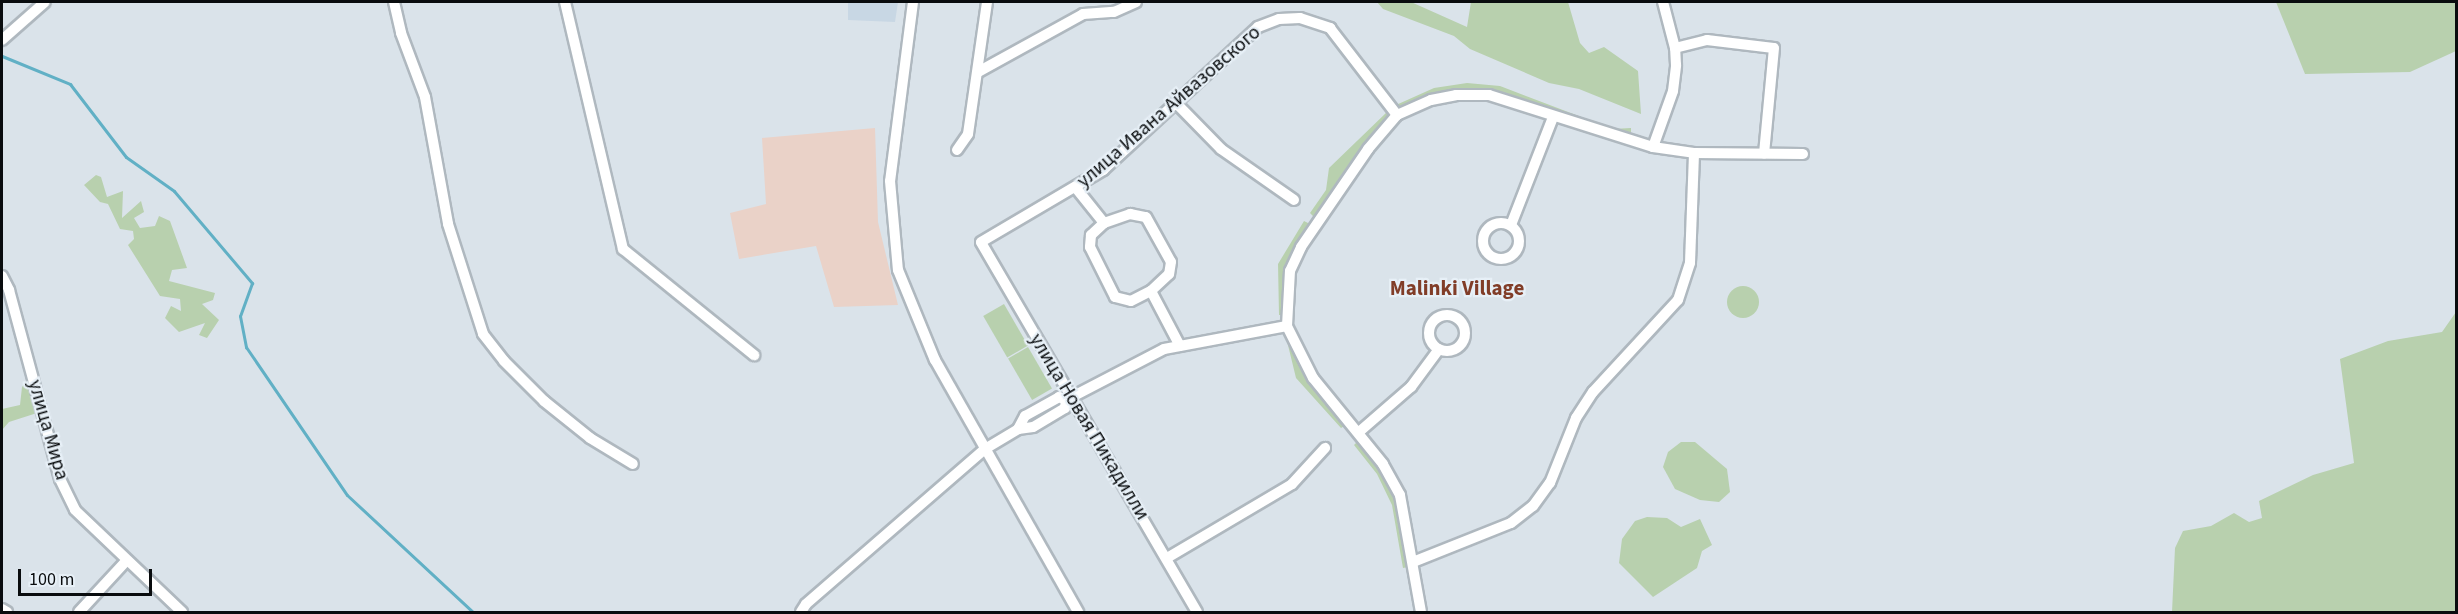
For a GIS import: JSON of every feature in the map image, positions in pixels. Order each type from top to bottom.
[{"type":"street","points":[[2,40],[45,2]]},
{"type":"street","points":[[394,2],[401,33],[425,97],[448,224],[483,334],[504,362],[544,401],[590,438],[633,464]]},
{"type":"street","points":[[566,2],[623,249],[754,355]]},
{"type":"street","points":[[913,2],[890,181],[892,242],[914,316],[985,449],[1078,612]]},
{"type":"street","points":[[957,150],[968,134],[987,2]]},
{"type":"street","points":[[978,72],[1083,14],[1114,12],[1136,2]]},
{"type":"street","points":[[1653,147],[1672,91],[1676,48],[1663,2]]},
{"type":"street","name":"улица Ивана Айвазовского","points":[[981,242],[1076,188],[1177,104],[1258,27],[1279,20],[1299,18],[1330,28],[1397,116]]},
{"type":"street","points":[[1676,48],[1707,40],[1774,48],[1764,154]]},
{"type":"street","points":[[1421,612],[1400,495],[1359,432],[1313,378],[1287,326],[1290,271],[1300,247],[1368,149],[1397,116],[1431,100],[1456,95],[1489,95],[1653,147],[1694,153],[1803,154]]},
{"type":"street","points":[[1177,104],[1221,149],[1293,200]]},
{"type":"street","points":[[1511,225],[1553,117]]},
{"type":"street","points":[[1413,562],[1511,524],[1533,506],[1550,483],[1576,418],[1593,393],[1678,300],[1690,263],[1694,153]]},
{"type":"street","points":[[1076,188],[1104,223]]},
{"type":"street","points":[[1130,214],[1146,217],[1171,262],[1169,274],[1151,291],[1131,301],[1115,297],[1090,247],[1091,235],[1104,223],[1130,214]]},
{"type":"street","name":"улица Новая Пикадилли","points":[[981,242],[1068,398],[1167,558],[1197,612]]},
{"type":"street","name":"улица Мира","points":[[2,276],[9,290],[60,479],[75,510],[182,612]]},
{"type":"street","points":[[1151,291],[1180,346]]},
{"type":"street","points":[[801,612],[806,604],[985,449],[1018,429],[1033,427],[1065,408],[1068,398],[1137,360],[1180,346],[1287,326]]},
{"type":"street","points":[[1359,432],[1411,387],[1439,349]]},
{"type":"street","points":[[1167,558],[1292,484],[1325,448]]},
{"type":"street","points":[[79,612],[126,561]]},
{"type":"street","points":[[2,609],[7,612]]},
{"type":"shaded area","points":[[848,2],[898,2],[895,22],[848,20]]},
{"type":"shaded area","points":[[875,128],[878,222],[898,305],[834,307],[816,246],[739,259],[730,213],[766,204],[762,138]]},
{"type":"green space","points":[[1377,2],[1411,2],[1467,27],[1471,2],[1568,2],[1580,43],[1589,53],[1604,47],[1638,71],[1641,114],[1579,89],[1549,83],[1470,49],[1454,36],[1383,9]]},
{"type":"green space","points":[[2276,2],[2456,2],[2456,51],[2410,72],[2305,74]]},
{"type":"green space","points":[[1467,83],[1500,86],[1613,129],[1631,128],[1631,132],[1629,135],[1456,90],[1399,109],[1396,105],[1434,88]]},
{"type":"green space","points":[[1387,112],[1388,121],[1356,158],[1315,218],[1310,213],[1326,190],[1329,168]]},
{"type":"green space","points":[[96,175],[101,177],[107,197],[123,191],[122,218],[141,201],[144,212],[134,218],[140,228],[155,226],[159,216],[170,221],[187,268],[172,270],[169,281],[215,293],[213,300],[202,304],[219,320],[207,338],[199,335],[205,323],[179,332],[165,318],[171,306],[181,311],[180,299],[160,296],[128,245],[134,239],[133,231],[120,229],[108,204],[100,202],[84,185]]},
{"type":"green space","points":[[1304,221],[1310,224],[1294,251],[1286,275],[1284,315],[1279,315],[1278,264]]},
{"type":"green space","points":[[1743,286],[1754,291],[1759,302],[1754,313],[1743,318],[1732,313],[1727,302],[1732,291]]},
{"type":"green space","points":[[1004,304],[1028,346],[1007,358],[983,316]]},
{"type":"green space","points":[[2456,312],[2456,612],[2172,612],[2175,548],[2183,531],[2211,526],[2234,513],[2249,522],[2262,518],[2259,501],[2313,475],[2354,463],[2340,359],[2388,341],[2442,332]]},
{"type":"green space","points":[[1287,341],[1304,372],[1346,425],[1341,428],[1296,378]]},
{"type":"green space","points":[[1028,347],[1052,389],[1032,400],[1008,359]]},
{"type":"green space","points":[[27,380],[37,413],[9,422],[2,430],[2,409],[20,405],[22,387]]},
{"type":"green space","points":[[1358,441],[1385,476],[1396,499],[1408,567],[1403,568],[1392,505],[1377,474],[1354,445]]},
{"type":"green space","points":[[1681,442],[1695,442],[1727,469],[1730,492],[1719,502],[1700,500],[1675,489],[1663,467],[1668,452]]},
{"type":"green space","points":[[1647,517],[1667,518],[1681,527],[1700,519],[1712,545],[1702,551],[1697,568],[1653,597],[1619,563],[1622,539],[1635,521]]},
{"type":"waterway","points":[[2,56],[70,84],[126,157],[174,191],[252,283],[240,316],[246,347],[347,495],[473,612]]},
{"type":"district","name":"Malinki Village","points":[[1457,288]]}]
